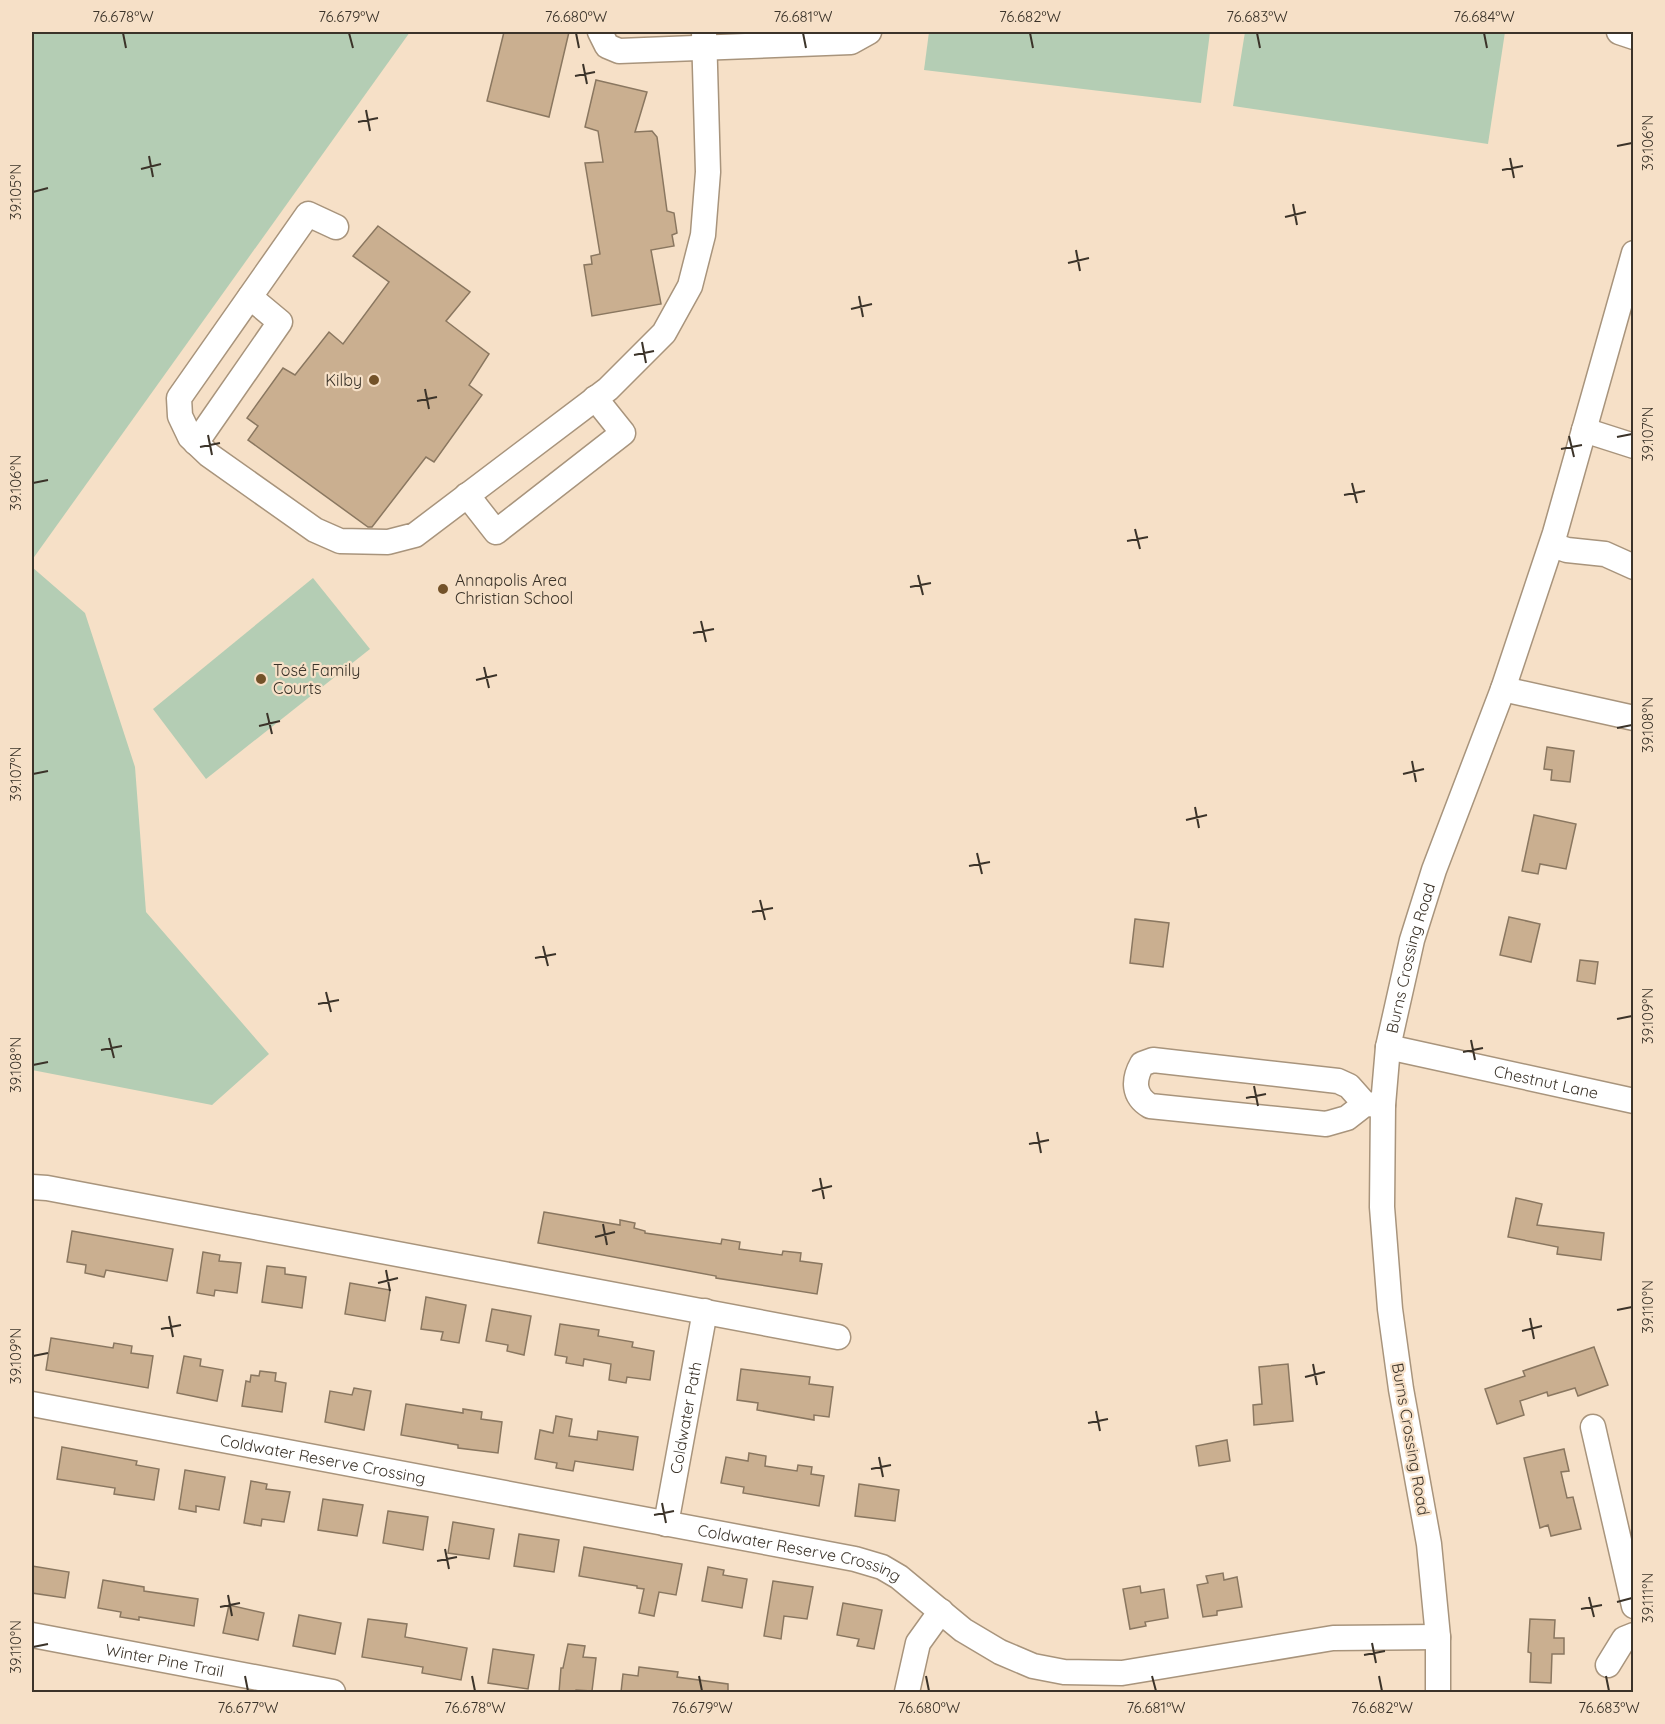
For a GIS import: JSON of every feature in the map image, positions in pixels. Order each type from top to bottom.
[{"type":"street","points":[[600,32],[607,46],[619,51],[704,40],[851,42],[869,32]]},
{"type":"street","points":[[1619,32],[1634,37]]},
{"type":"street","points":[[336,227],[308,214],[180,398],[180,417],[190,437],[209,455],[315,530],[340,541],[388,542],[415,535],[608,389],[664,333],[690,286],[704,235],[708,172],[704,40]]},
{"type":"street","name":"Burns Crossing Road","points":[[1438,1692],[1438,1637],[1429,1544],[1401,1389],[1390,1309],[1374,1105],[1415,930],[1434,870],[1503,689],[1552,545],[1634,253]]},
{"type":"street","points":[[196,443],[280,322],[250,297]]},
{"type":"street","points":[[467,495],[496,532],[623,433],[595,398]]},
{"type":"street","points":[[1584,430],[1634,446]]},
{"type":"street","points":[[1552,545],[1567,550],[1605,554],[1634,567]]},
{"type":"street","points":[[1503,689],[1634,718]]},
{"type":"street","name":"Chestnut Lane","points":[[1388,1047],[1634,1101]]},
{"type":"street","points":[[1153,1060],[1338,1081],[1349,1086],[1374,1105],[1347,1118],[1326,1124],[1150,1106],[1141,1101],[1137,1093],[1137,1072],[1142,1064],[1153,1060]]},
{"type":"street","points":[[32,1187],[59,1190],[837,1337]]},
{"type":"street","name":"Coldwater Path","points":[[666,1524],[705,1311]]},
{"type":"street","name":"Coldwater Reserve Crossing","points":[[32,1404],[855,1559],[882,1567],[899,1577],[963,1630],[1000,1652],[1033,1666],[1064,1672],[1122,1673],[1333,1638],[1438,1637]]},
{"type":"street","points":[[1593,1427],[1634,1606]]},
{"type":"street","points":[[908,1692],[918,1643],[941,1611]]},
{"type":"street","name":"Winter Pine Trail","points":[[32,1635],[260,1686],[333,1692]]},
{"type":"street","points":[[1608,1665],[1623,1639],[1634,1635]]},
{"type":"green space","points":[[32,32],[410,32],[32,560]]},
{"type":"green space","points":[[929,32],[1210,32],[1201,103],[924,70]]},
{"type":"green space","points":[[1245,32],[1505,32],[1488,144],[1233,106]]},
{"type":"green space","points":[[32,567],[85,613],[135,767],[146,912],[269,1054],[212,1105],[32,1070]]},
{"type":"green space","name":"Tosé Family Courts","points":[[313,578],[370,649],[206,779],[153,709]]},
{"type":"building","points":[[504,32],[569,32],[549,117],[487,101]]},
{"type":"building","points":[[596,80],[647,92],[635,132],[652,131],[657,137],[667,211],[674,213],[677,233],[672,235],[674,246],[651,250],[661,304],[592,316],[584,265],[592,264],[591,256],[600,254],[585,163],[603,162],[598,131],[585,127]]},
{"type":"building","name":"Kilby","points":[[378,226],[470,292],[446,321],[489,354],[469,385],[482,395],[434,462],[426,457],[372,527],[368,527],[248,440],[258,426],[247,418],[283,368],[295,375],[329,332],[343,344],[389,282],[353,256]]},
{"type":"building","points":[[1547,747],[1574,751],[1570,782],[1551,780],[1552,770],[1544,769]]},
{"type":"building","points":[[1534,815],[1576,824],[1566,869],[1540,864],[1538,874],[1522,871]]},
{"type":"building","points":[[1509,917],[1540,924],[1531,962],[1500,955]]},
{"type":"building","points":[[1135,919],[1169,923],[1163,967],[1130,963]]},
{"type":"building","points":[[1580,960],[1598,962],[1595,984],[1577,981]]},
{"type":"building","points":[[1516,1198],[1542,1204],[1537,1225],[1604,1233],[1601,1260],[1557,1254],[1558,1247],[1508,1237]]},
{"type":"building","points":[[544,1212],[620,1225],[620,1220],[635,1223],[634,1228],[645,1231],[645,1233],[721,1244],[722,1239],[740,1242],[739,1249],[782,1255],[783,1251],[801,1253],[800,1261],[822,1264],[817,1294],[716,1278],[716,1276],[538,1243]]},
{"type":"building","points":[[72,1231],[173,1249],[167,1281],[106,1270],[104,1277],[85,1273],[86,1265],[67,1262]]},
{"type":"building","points":[[203,1252],[220,1255],[219,1261],[241,1263],[237,1293],[215,1290],[214,1296],[197,1293]]},
{"type":"building","points":[[267,1266],[285,1268],[285,1274],[306,1277],[302,1308],[262,1302]]},
{"type":"building","points":[[350,1283],[390,1290],[385,1321],[345,1314]]},
{"type":"building","points":[[426,1297],[466,1305],[459,1343],[441,1340],[443,1332],[421,1329]]},
{"type":"building","points":[[492,1309],[531,1316],[524,1355],[507,1351],[508,1345],[486,1341]]},
{"type":"building","points":[[560,1324],[599,1330],[598,1336],[633,1342],[632,1347],[654,1351],[650,1380],[627,1377],[626,1383],[609,1380],[611,1364],[584,1359],[583,1366],[566,1363],[567,1357],[555,1355]]},
{"type":"building","points":[[51,1338],[113,1348],[114,1343],[132,1346],[131,1353],[153,1356],[148,1388],[46,1370]]},
{"type":"building","points":[[1594,1347],[1608,1385],[1578,1396],[1575,1388],[1548,1396],[1547,1392],[1520,1401],[1524,1415],[1497,1424],[1485,1389],[1525,1376],[1523,1371]]},
{"type":"building","points":[[184,1356],[201,1359],[200,1366],[223,1370],[217,1401],[177,1393]]},
{"type":"building","points":[[1288,1364],[1293,1421],[1254,1425],[1253,1405],[1262,1404],[1259,1367]]},
{"type":"building","points":[[741,1369],[810,1377],[809,1384],[833,1387],[829,1417],[814,1415],[814,1420],[757,1410],[758,1403],[737,1400]]},
{"type":"building","points":[[260,1371],[276,1373],[275,1381],[286,1383],[282,1412],[242,1406],[246,1381],[250,1382],[251,1375],[259,1376]]},
{"type":"building","points":[[354,1388],[371,1391],[364,1430],[325,1422],[330,1391],[352,1395]]},
{"type":"building","points":[[406,1404],[463,1413],[463,1409],[482,1412],[481,1419],[502,1422],[498,1453],[458,1448],[458,1445],[401,1435]]},
{"type":"building","points":[[556,1416],[572,1419],[569,1436],[597,1440],[598,1431],[638,1437],[633,1470],[575,1461],[573,1471],[556,1468],[557,1463],[535,1459],[540,1430],[553,1433]]},
{"type":"building","points":[[1227,1440],[1230,1461],[1199,1466],[1196,1446]]},
{"type":"building","points":[[62,1447],[137,1461],[136,1465],[159,1469],[154,1500],[114,1494],[115,1488],[57,1479]]},
{"type":"building","points":[[1564,1449],[1569,1471],[1561,1472],[1567,1498],[1573,1497],[1581,1529],[1551,1536],[1548,1525],[1540,1528],[1524,1458]]},
{"type":"building","points":[[749,1453],[766,1456],[765,1466],[797,1471],[798,1465],[812,1467],[811,1474],[824,1476],[819,1506],[743,1493],[744,1487],[721,1483],[726,1457],[748,1461]]},
{"type":"building","points":[[185,1470],[225,1477],[219,1510],[196,1506],[196,1512],[179,1509]]},
{"type":"building","points":[[251,1481],[267,1484],[266,1489],[290,1492],[284,1522],[262,1519],[261,1526],[244,1523]]},
{"type":"building","points":[[859,1484],[899,1490],[895,1521],[855,1516]]},
{"type":"building","points":[[323,1499],[363,1505],[357,1536],[318,1530]]},
{"type":"building","points":[[388,1511],[428,1517],[423,1550],[383,1543]]},
{"type":"building","points":[[453,1522],[494,1529],[489,1559],[448,1553]]},
{"type":"building","points":[[519,1534],[559,1540],[554,1572],[514,1566]]},
{"type":"building","points":[[584,1547],[682,1564],[676,1595],[659,1592],[654,1616],[639,1613],[644,1589],[579,1576]]},
{"type":"building","points":[[32,1566],[69,1572],[65,1598],[32,1593]]},
{"type":"building","points":[[708,1567],[724,1570],[723,1575],[747,1579],[742,1608],[702,1601]]},
{"type":"building","points":[[1223,1573],[1224,1580],[1237,1577],[1242,1607],[1217,1611],[1217,1615],[1203,1617],[1197,1585],[1208,1583],[1206,1576]]},
{"type":"building","points":[[103,1580],[144,1587],[144,1591],[198,1599],[194,1626],[139,1617],[139,1620],[120,1617],[121,1612],[98,1608]]},
{"type":"building","points":[[773,1581],[813,1587],[807,1619],[784,1616],[781,1639],[764,1636]]},
{"type":"building","points":[[1140,1586],[1141,1593],[1164,1589],[1168,1618],[1145,1622],[1146,1626],[1130,1629],[1123,1589]]},
{"type":"building","points":[[843,1603],[882,1610],[874,1649],[857,1646],[859,1639],[837,1635]]},
{"type":"building","points":[[229,1605],[264,1613],[258,1640],[223,1633]]},
{"type":"building","points":[[299,1615],[341,1623],[335,1654],[293,1646]]},
{"type":"building","points":[[368,1619],[407,1624],[405,1637],[467,1648],[461,1680],[422,1673],[423,1667],[362,1657]]},
{"type":"building","points":[[1530,1619],[1555,1620],[1554,1638],[1564,1638],[1564,1654],[1552,1654],[1551,1683],[1530,1682],[1531,1653],[1528,1652]]},
{"type":"building","points":[[568,1644],[585,1646],[583,1657],[596,1658],[592,1691],[559,1692],[561,1668],[563,1668]]},
{"type":"building","points":[[493,1649],[534,1655],[528,1689],[488,1683]]},
{"type":"building","points":[[639,1667],[678,1672],[677,1677],[728,1684],[728,1692],[621,1692],[623,1674],[638,1676]]},
{"type":"place","name":"Kilby","points":[[374,380]]},
{"type":"place","name":"Annapolis Area Christian School","points":[[443,589]]},
{"type":"place","name":"Tosé Family Courts","points":[[261,679]]}]
